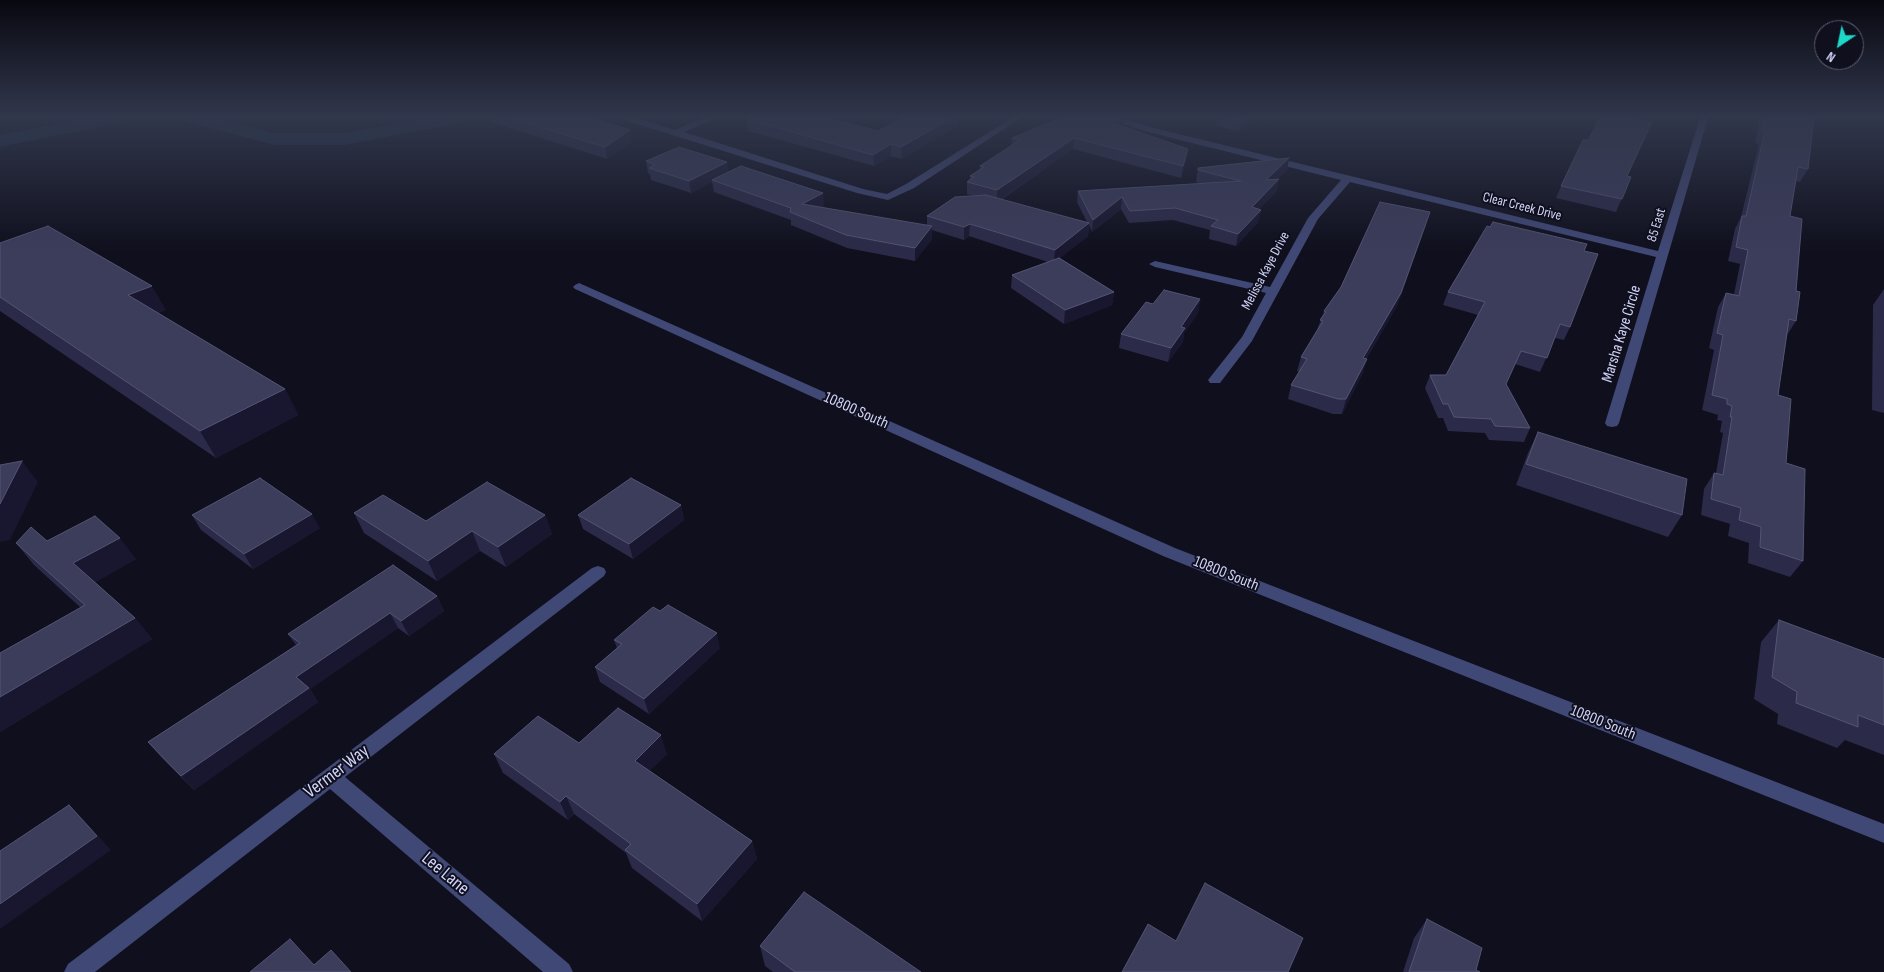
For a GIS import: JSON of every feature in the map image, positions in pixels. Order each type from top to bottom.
[{"type":"street","points":[[774,163],[861,191],[888,197],[910,186],[946,163]]},
{"type":"street","name":"Clear Creek Drive","points":[[1288,163],[1662,255]]},
{"type":"street","name":"85 East","points":[[1662,255],[1690,163]]},
{"type":"street","name":"Melissa Kaye Drive","points":[[1215,380],[1248,338],[1313,218],[1348,178]]},
{"type":"street","name":"Marsha Kaye Circle","points":[[1612,423],[1662,255]]},
{"type":"street","points":[[1155,264],[1273,292]]},
{"type":"street","name":"10800 South","points":[[579,288],[1169,552],[1884,834]]},
{"type":"street","name":"Vermer Way","points":[[76,972],[598,572]]},
{"type":"street","name":"Lee Lane","points":[[330,777],[561,972]]},
{"type":"building","points":[[651,163],[724,163],[689,181],[649,168],[655,165]]},
{"type":"building","points":[[984,163],[1036,163],[997,190],[967,182],[974,177],[970,176],[984,167],[980,166]]},
{"type":"building","points":[[1240,163],[1283,163],[1266,180],[1279,179],[1252,207],[1261,210],[1238,234],[1211,226],[1218,220],[1175,208],[1130,211],[1122,197],[1093,220],[1078,191],[1241,181],[1198,170],[1198,168]]},
{"type":"building","points":[[1572,163],[1633,163],[1627,176],[1631,177],[1622,199],[1561,186]]},
{"type":"building","points":[[1758,163],[1809,163],[1808,169],[1798,167],[1790,216],[1802,219],[1796,291],[1800,292],[1796,321],[1789,319],[1778,395],[1791,399],[1786,463],[1805,469],[1803,561],[1760,547],[1761,527],[1739,520],[1741,508],[1711,499],[1714,473],[1723,475],[1732,417],[1730,417],[1732,406],[1727,404],[1727,399],[1712,395],[1723,335],[1717,333],[1726,293],[1739,296],[1748,250],[1736,247],[1742,216],[1746,216]]},
{"type":"building","points":[[741,166],[823,193],[802,204],[932,226],[915,248],[846,235],[790,212],[791,208],[712,180]]},
{"type":"building","points":[[986,195],[1089,223],[1055,250],[970,224],[964,227],[927,216],[955,197]]},
{"type":"building","points":[[1380,202],[1430,212],[1401,293],[1363,358],[1367,359],[1346,399],[1338,399],[1291,385],[1307,359],[1301,357],[1323,321],[1320,320],[1326,312],[1324,311],[1341,287]]},
{"type":"building","points":[[1493,222],[1587,244],[1584,251],[1598,254],[1570,327],[1560,324],[1547,358],[1521,351],[1506,384],[1530,428],[1495,426],[1491,419],[1454,417],[1448,404],[1443,404],[1430,375],[1446,375],[1485,302],[1448,292],[1487,226],[1490,227]]},
{"type":"building","points":[[48,226],[152,286],[128,295],[285,389],[200,431],[0,297],[0,243]]},
{"type":"building","points":[[1059,258],[1114,292],[1065,310],[1012,275]]},
{"type":"building","points":[[1164,290],[1200,299],[1181,327],[1185,328],[1171,348],[1121,334],[1146,302],[1153,304]]},
{"type":"building","points":[[1538,432],[1687,479],[1682,515],[1526,464]]},
{"type":"building","points":[[22,461],[0,504],[0,465]]},
{"type":"building","points":[[260,478],[312,514],[244,554],[192,515]]},
{"type":"building","points":[[631,478],[681,505],[629,544],[578,515]]},
{"type":"building","points":[[487,482],[545,515],[498,547],[472,531],[428,561],[354,513],[383,495],[426,521]]},
{"type":"building","points":[[95,516],[120,538],[73,563],[135,618],[0,697],[0,653],[85,605],[16,543],[31,527],[47,541]]},
{"type":"building","points":[[393,565],[437,596],[401,621],[390,613],[296,677],[309,688],[181,776],[148,742],[300,643],[288,634]]},
{"type":"building","points":[[668,605],[717,633],[644,699],[595,667],[622,644],[614,640],[653,607],[660,611]]},
{"type":"building","points":[[1779,620],[1884,659],[1884,725],[1858,715],[1858,727],[1796,703],[1797,692],[1772,677]]},
{"type":"building","points":[[618,708],[661,735],[635,761],[752,841],[697,904],[625,850],[631,844],[566,796],[560,802],[494,754],[538,716],[579,743]]},
{"type":"building","points":[[69,805],[97,836],[0,904],[0,851]]},
{"type":"building","points":[[1205,883],[1303,938],[1288,972],[1122,972],[1148,924],[1176,941]]},
{"type":"building","points":[[804,892],[921,972],[795,972],[760,946]]},
{"type":"building","points":[[1427,919],[1482,948],[1476,970],[1480,972],[1409,972]]},
{"type":"building","points":[[290,939],[314,965],[331,950],[351,972],[250,972]]}]
